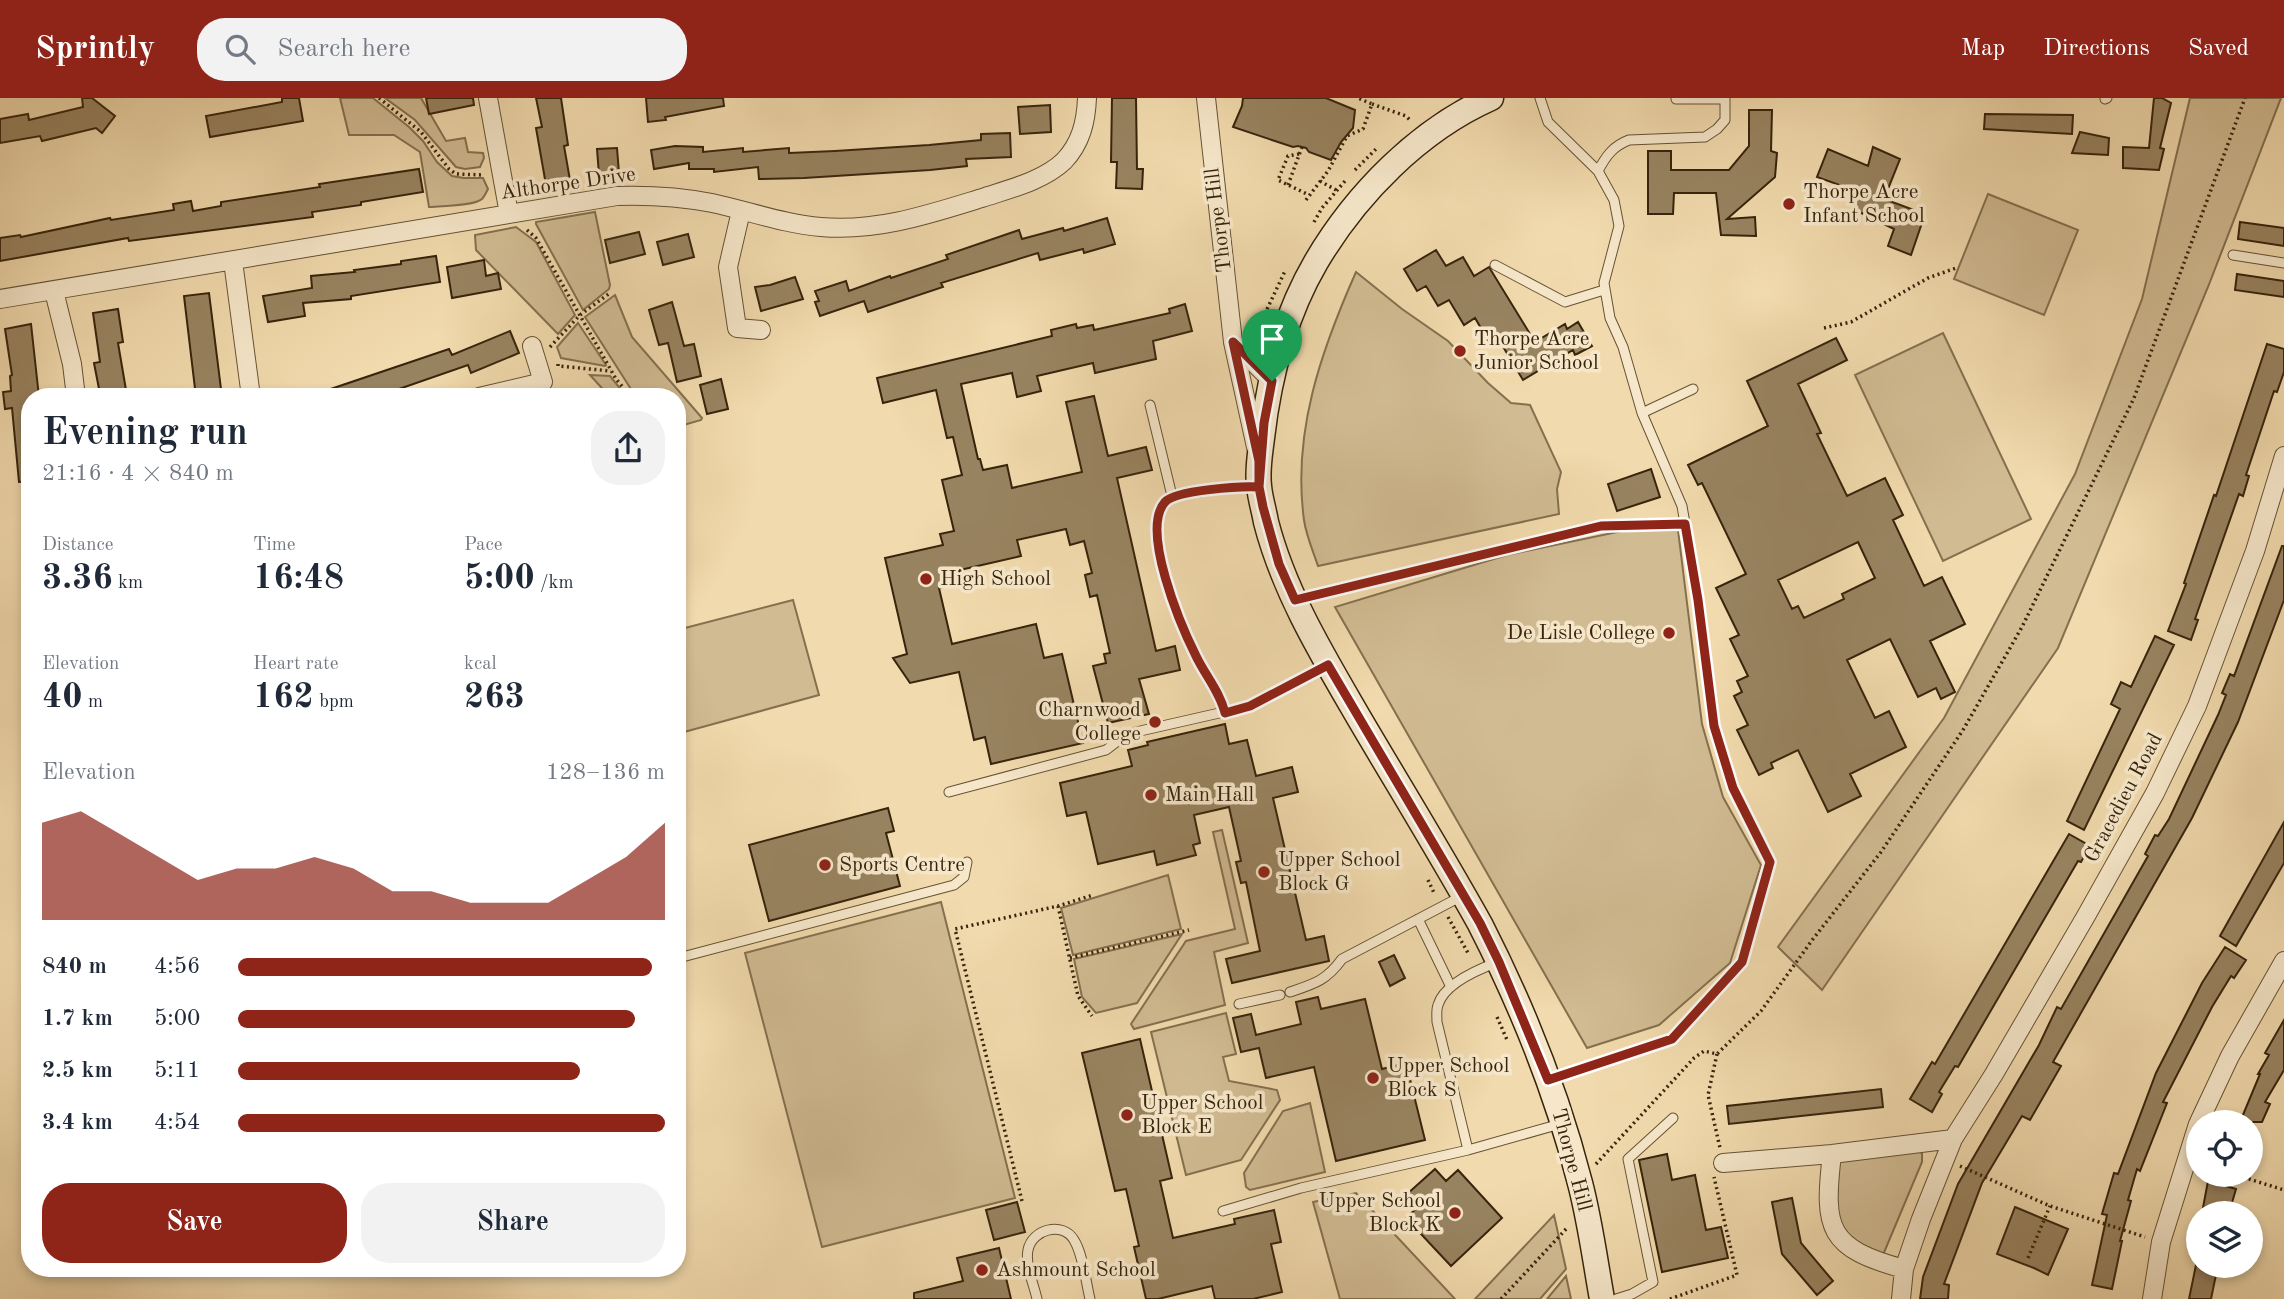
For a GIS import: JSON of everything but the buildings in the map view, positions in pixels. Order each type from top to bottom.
[{"type":"street","points":[[488,98],[509,214]]},
{"type":"street","name":"Althorpe Drive","points":[[0,299],[617,196],[687,199],[787,222],[846,228],[901,222],[1013,188],[1049,173],[1064,161],[1076,146],[1083,130],[1087,98]]},
{"type":"street","name":"Thorpe Hill","points":[[1206,98],[1233,342],[1259,461]]},
{"type":"street","name":"Thorpe Hill","points":[[1492,98],[1412,148],[1352,209],[1307,278],[1290,315],[1272,381],[1259,461],[1259,487],[1279,564],[1295,600],[1328,665],[1463,895],[1499,962],[1548,1080],[1562,1123],[1580,1182],[1602,1299]]},
{"type":"street","points":[[741,211],[728,267],[729,283],[737,328],[761,330]]},
{"type":"street","points":[[233,261],[250,388]]},
{"type":"street","points":[[54,291],[72,364],[75,388]]},
{"type":"street","points":[[1233,342],[1272,381]]},
{"type":"street","points":[[520,388],[543,383],[532,346]]},
{"type":"street","name":"Gracedieu Road","points":[[1901,1299],[1904,1269],[1953,1139],[2086,916],[2155,793],[2197,706],[2255,551],[2284,456]]},
{"type":"street","points":[[2204,1110],[2230,1056],[2284,961]]},
{"type":"street","points":[[1723,1163],[1832,1154],[1953,1139]]},
{"type":"street","points":[[1832,1154],[1827,1192],[1830,1218],[1838,1237],[1848,1247],[1871,1260],[1904,1269]]},
{"type":"street","points":[[2152,1299],[2161,1242],[2186,1162]]},
{"type":"lane","points":[[1540,98],[1548,122],[1598,171],[1614,200],[1619,226],[1604,282],[1610,318],[1623,347],[1642,413],[1682,506],[1698,600],[1714,726],[1733,788],[1770,862],[1742,962],[1672,1039],[1548,1080]]},
{"type":"lane","points":[[1598,171],[1609,152],[1619,144],[1629,140],[1705,136],[1725,120],[1725,99],[1676,99]]},
{"type":"lane","points":[[2233,255],[2284,263]]},
{"type":"lane","points":[[1495,265],[1565,302],[1604,290]]},
{"type":"lane","points":[[1642,413],[1693,389]]},
{"type":"lane","points":[[1150,405],[1172,496]]},
{"type":"lane","points":[[1225,713],[1222,701],[1176,614],[1158,555],[1158,520],[1162,504],[1172,496],[1240,486],[1259,487]]},
{"type":"lane","points":[[949,792],[1106,750],[1127,734],[1250,706],[1328,665]]},
{"type":"lane","points":[[687,956],[954,886],[964,877],[967,862]]},
{"type":"lane","points":[[1239,1004],[1322,981],[1334,971],[1342,959],[1463,895]]},
{"type":"lane","points":[[1418,919],[1451,987]]},
{"type":"lane","points":[[1468,1150],[1437,1022],[1438,1003],[1451,987],[1478,969],[1499,962]]},
{"type":"lane","points":[[1616,1299],[1632,1294],[1653,1282],[1628,1159],[1673,1118]]},
{"type":"lane","points":[[1223,1211],[1301,1188],[1468,1150],[1562,1123]]},
{"type":"lane","points":[[1037,1299],[1028,1250],[1032,1240],[1053,1228],[1065,1231],[1074,1238],[1090,1299]]},
{"type":"path","points":[[379,98],[421,132],[449,169],[456,174],[484,174],[490,184]]},
{"type":"path","points":[[1358,98],[1406,116],[1411,121]]},
{"type":"path","points":[[1671,1299],[1737,1275],[1714,1177],[1723,1163],[1708,1095],[1717,1054],[1761,1011],[1881,852],[1963,730],[2022,627],[2134,398],[2245,98]]},
{"type":"path","points":[[1306,200],[1347,136],[1363,129],[1372,104]]},
{"type":"path","points":[[1288,185],[1302,147]]},
{"type":"path","points":[[1299,154],[1288,156],[1278,180],[1309,195]]},
{"type":"path","points":[[1320,181],[1337,191]]},
{"type":"path","points":[[1280,189],[1283,182]]},
{"type":"path","points":[[509,214],[536,238],[624,388]]},
{"type":"path","points":[[1825,328],[1851,322],[1928,278],[1956,268]]},
{"type":"path","points":[[610,292],[580,315],[550,347],[558,366],[612,371]]},
{"type":"path","points":[[1295,600],[1601,526],[1685,524]]},
{"type":"path","points":[[1022,1201],[955,929],[1058,906],[1093,895]]},
{"type":"path","points":[[1058,906],[1078,996],[1092,1016]]},
{"type":"path","points":[[1070,958],[1189,930]]},
{"type":"path","points":[[1580,1182],[1694,1058],[1704,1051],[1717,1054]]},
{"type":"path","points":[[1945,1159],[2050,1206],[2161,1242]]},
{"type":"path","points":[[2263,1183],[2284,1190]]},
{"type":"path","points":[[2028,1258],[2050,1206]]},
{"type":"path","points":[[1501,1299],[1567,1228]]},
{"type":"shaded area","points":[[340,98],[373,98],[409,127],[452,176],[483,178],[488,189],[483,198],[465,204],[429,207],[420,152],[394,135],[349,135]]},
{"type":"shaded area","points":[[385,98],[421,98],[446,141],[465,138],[468,152],[483,153],[480,167],[456,167],[415,120]]},
{"type":"shaded area","points":[[2190,98],[2281,98],[2208,287],[2058,648],[1822,990],[1778,947],[1944,718],[2075,474],[2142,299]]},
{"type":"shaded area","points":[[1988,194],[2078,230],[2044,315],[1954,279]]},
{"type":"shaded area","points":[[595,212],[610,285],[609,289],[583,310],[536,222]]},
{"type":"shaded area","points":[[516,227],[536,242],[575,315],[558,334],[476,250],[475,235]]},
{"type":"shaded area","points":[[1356,272],[1448,341],[1511,403],[1530,405],[1561,472],[1557,489],[1559,514],[1318,566],[1304,520],[1301,488],[1306,424],[1321,362]]},
{"type":"shaded area","points":[[615,295],[632,337],[676,388],[630,388],[585,317]]},
{"type":"shaded area","points":[[578,323],[605,366],[561,358],[557,347]]},
{"type":"shaded area","points":[[1943,333],[2031,519],[1943,561],[1855,375]]},
{"type":"shaded area","points":[[590,375],[610,376],[620,388],[602,388]]},
{"type":"shaded area","points":[[686,399],[702,418],[686,424]]},
{"type":"shaded area","points":[[1678,530],[1702,724],[1723,797],[1761,865],[1730,963],[1659,1025],[1587,1048],[1335,607],[1507,555],[1622,531]]},
{"type":"shaded area","points":[[793,600],[819,695],[686,732],[686,628]]},
{"type":"shaded area","points":[[1222,830],[1248,943],[1214,952],[1225,1005],[1134,1029],[1131,1024],[1186,941],[1235,929],[1213,832]]},
{"type":"shaded area","points":[[1168,875],[1181,929],[1073,955],[1061,908]]},
{"type":"shaded area","points":[[941,902],[1015,1198],[822,1247],[745,953]]},
{"type":"shaded area","points":[[1182,934],[1137,1003],[1096,1013],[1082,997],[1074,959]]},
{"type":"shaded area","points":[[1226,1013],[1236,1054],[1223,1057],[1229,1081],[1277,1090],[1280,1100],[1241,1160],[1186,1175],[1151,1032]]},
{"type":"shaded area","points":[[1310,1103],[1325,1172],[1250,1190],[1246,1187],[1244,1173],[1283,1111]]},
{"type":"shaded area","points":[[1917,1151],[1922,1153],[1922,1162],[1883,1255],[1853,1245],[1836,1221],[1839,1161]]},
{"type":"shaded area","points":[[1356,1193],[1455,1299],[1340,1299],[1313,1202]]},
{"type":"shaded area","points":[[1554,1215],[1566,1269],[1540,1299],[1475,1299]]},
{"type":"shaded area","points":[[1566,1276],[1571,1299],[1547,1299]]},
{"type":"place","name":"Thorpe Acre Infant School","points":[[1789,204]]},
{"type":"place","name":"Thorpe Acre Junior School","points":[[1460,351]]},
{"type":"place","name":"High School","points":[[926,579]]},
{"type":"place","name":"De Lisle College","points":[[1669,633]]},
{"type":"place","name":"Charnwood College","points":[[1155,722]]},
{"type":"place","name":"Main Hall","points":[[1151,795]]},
{"type":"place","name":"Sports Centre","points":[[825,865]]},
{"type":"place","name":"Upper School Block G","points":[[1264,872]]},
{"type":"place","name":"Upper School Block S","points":[[1373,1078]]},
{"type":"place","name":"Upper School Block E","points":[[1127,1115]]},
{"type":"place","name":"Upper School Block K","points":[[1455,1213]]},
{"type":"place","name":"Ashmount School","points":[[982,1270]]},
{"type":"route","points":[[1272,381],[1233,342],[1259,461],[1259,473],[1259,487],[1263,507],[1279,564],[1295,600],[1601,526],[1685,524],[1714,726],[1733,788],[1770,862],[1742,962],[1672,1039],[1548,1080],[1535,1044],[1480,923],[1328,665],[1250,706],[1225,713],[1222,701],[1176,614],[1158,555],[1158,520],[1162,504],[1172,496],[1240,486],[1259,487],[1259,461],[1272,381]]}]
